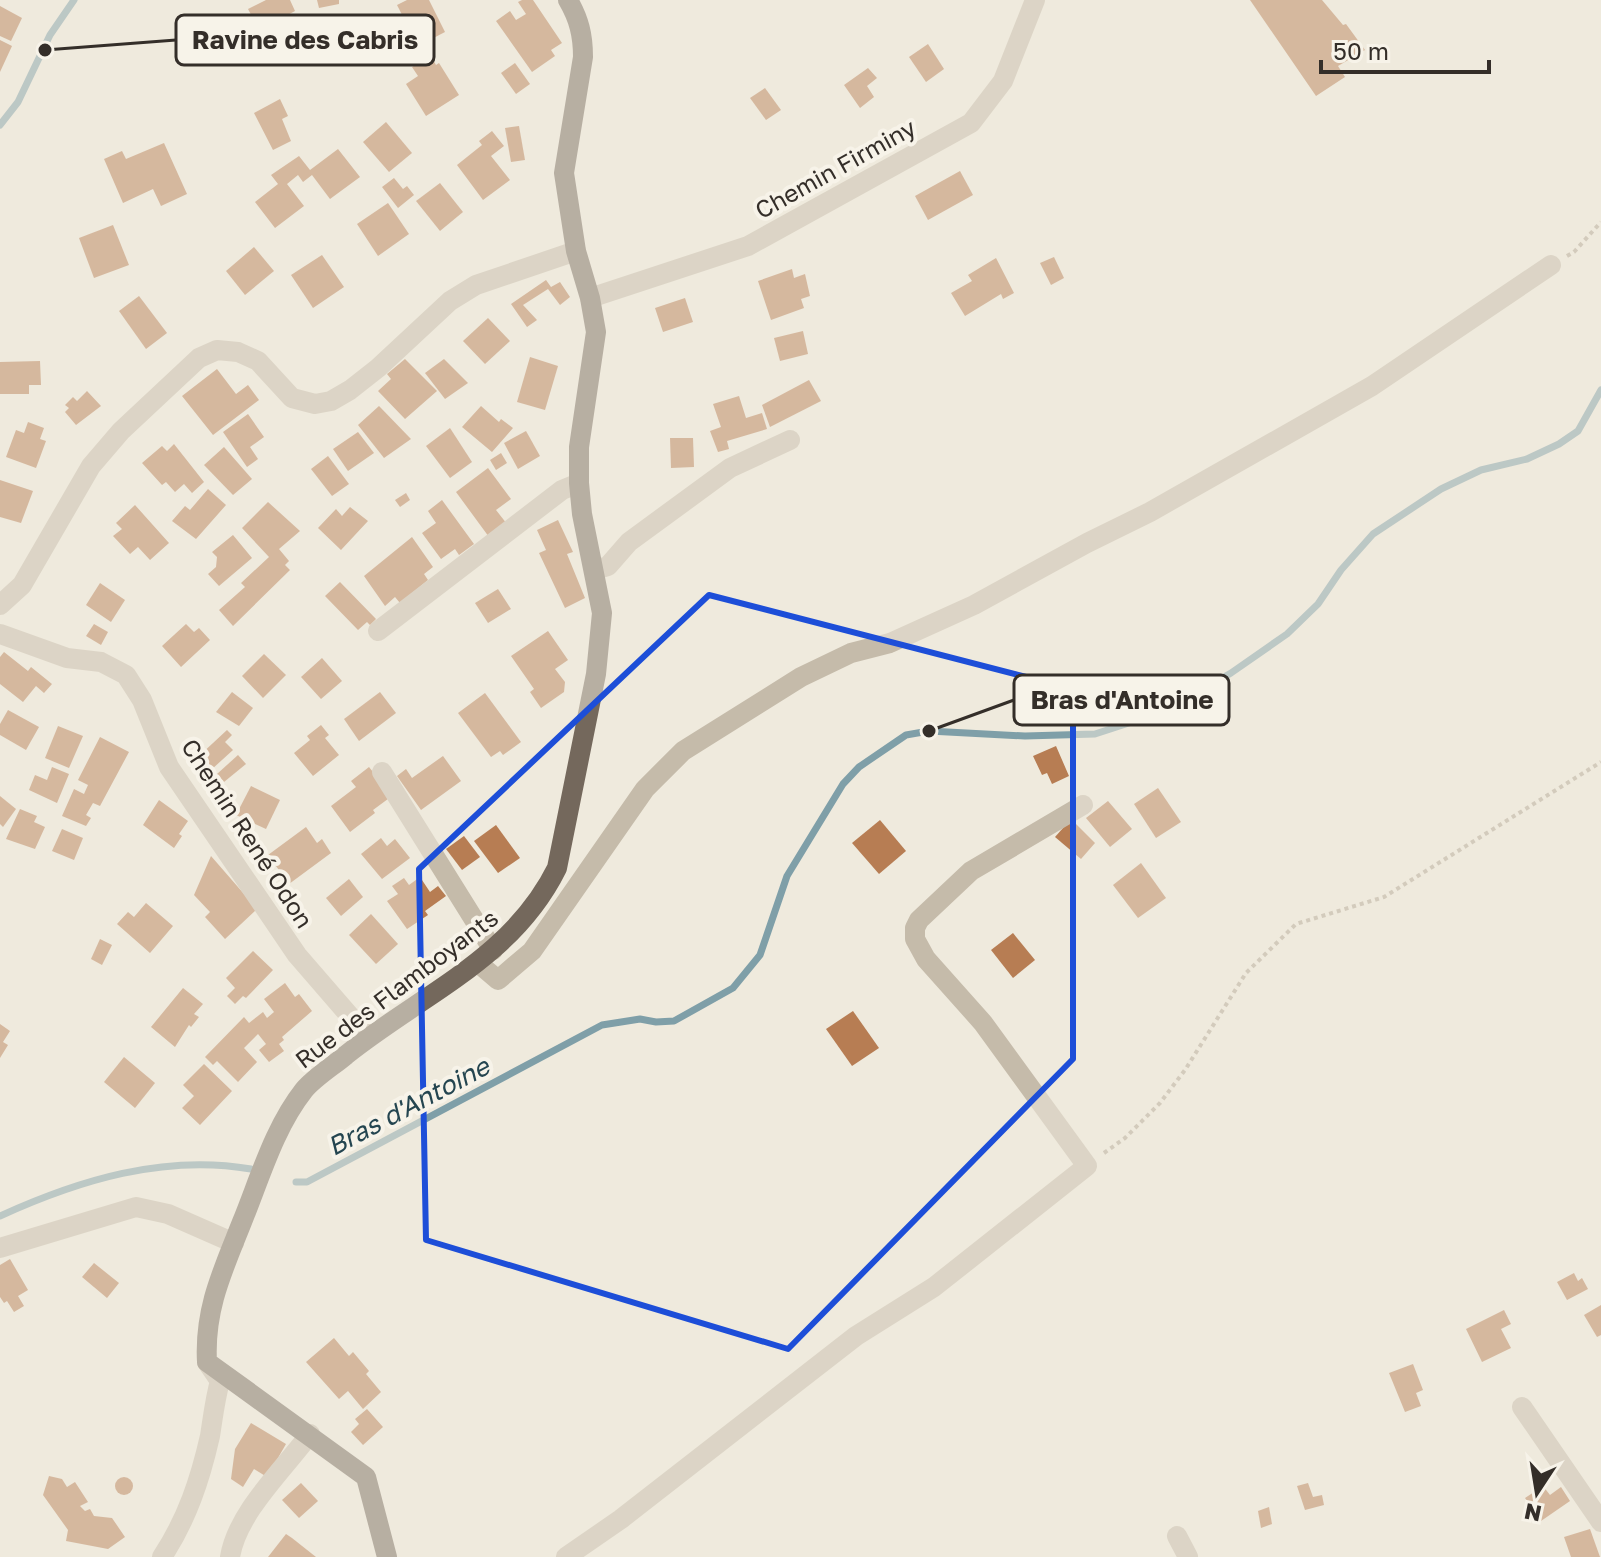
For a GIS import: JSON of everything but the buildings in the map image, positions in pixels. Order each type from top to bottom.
[{"type":"main road","name":"Rue des Flamboyants","points":[[207,1362],[206,1335],[215,1288],[282,1124],[306,1088],[368,1037],[486,957],[521,924],[546,892],[557,868],[596,674],[602,613],[582,514],[579,483],[579,447],[596,332],[576,251],[564,173],[583,57],[578,17],[568,0]]},
{"type":"main road","points":[[207,1362],[366,1477],[387,1557]]},
{"type":"street","name":"Chemin Firminy","points":[[590,298],[748,246],[971,123],[1003,81],[1035,0]]},
{"type":"street","points":[[0,605],[22,585],[91,466],[121,431],[199,358],[217,350],[238,352],[258,361],[292,398],[315,404],[331,401],[378,368],[450,301],[476,285],[576,251]]},
{"type":"street","points":[[382,772],[498,980],[532,951],[645,789],[683,751],[801,677],[851,653],[890,643],[974,605],[1150,512],[1372,386],[1551,265]]},
{"type":"street","points":[[595,570],[608,566],[629,542],[730,468],[790,440]]},
{"type":"street","points":[[378,631],[562,490],[579,483]]},
{"type":"street","name":"Chemin René Odon","points":[[0,634],[67,658],[101,662],[126,675],[142,700],[169,767],[297,955],[368,1037]]},
{"type":"street","points":[[566,1557],[621,1519],[856,1336],[934,1287],[1087,1166],[983,1023],[926,959],[915,939],[919,920],[971,871],[1083,805]]},
{"type":"street","points":[[0,1248],[136,1207],[168,1214],[234,1243]]},
{"type":"street","points":[[162,1557],[193,1500],[210,1432],[220,1381],[207,1362]]},
{"type":"street","points":[[1522,1407],[1601,1522]]},
{"type":"street","points":[[230,1557],[241,1522],[310,1434]]},
{"type":"street","points":[[1177,1536],[1188,1557]]},
{"type":"path","points":[[1551,265],[1574,252],[1601,222]]},
{"type":"path","points":[[1087,1166],[1125,1138],[1160,1103],[1185,1070],[1246,973],[1296,924],[1384,897],[1601,762]]},
{"type":"highlighted area","points":[[709,595],[1073,689],[1073,1059],[788,1349],[426,1240],[419,869]]},
{"type":"waterway","points":[[0,125],[18,102],[50,35],[74,0]]},
{"type":"waterway","name":"Bras d'Antoine","points":[[296,1182],[307,1182],[602,1025],[640,1019],[674,1021],[733,988],[760,955],[787,876],[843,784],[859,767],[906,735],[929,731],[1025,736],[1095,734],[1141,719],[1193,695],[1287,634],[1318,604],[1341,570],[1373,534],[1441,489],[1481,470],[1527,459],[1559,444],[1578,431],[1601,390]]},
{"type":"waterway","name":"Bras d'Antoine","points":[[0,1216],[60,1191],[122,1173],[186,1165],[251,1169]]},
{"type":"place","name":"Ravine des Cabris","points":[[45,50]]},
{"type":"place","name":"Bras d'Antoine","points":[[929,731]]}]
